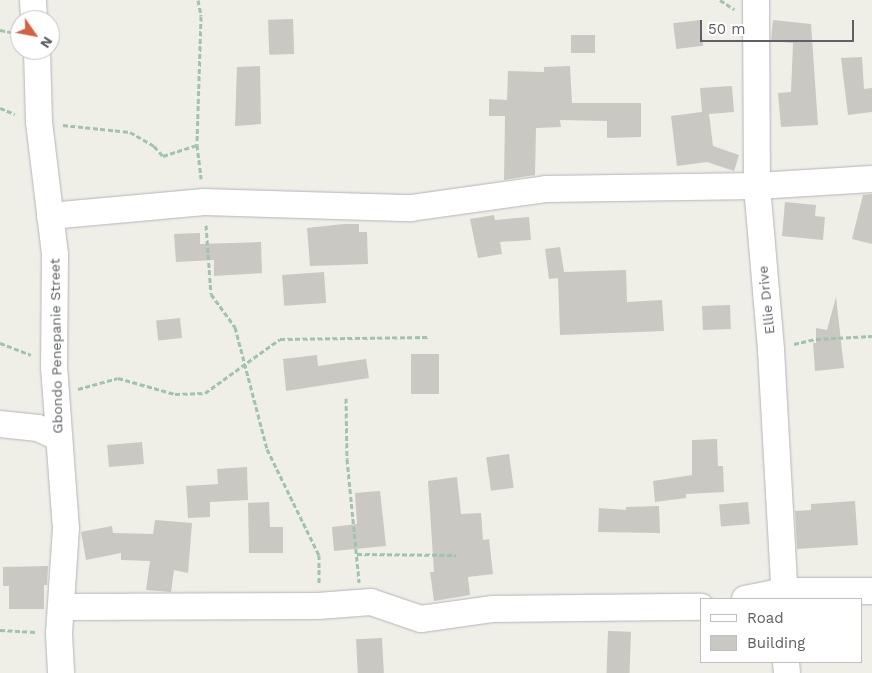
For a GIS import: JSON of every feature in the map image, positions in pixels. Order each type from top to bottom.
[{"type":"street","name":"Ellie Drive","points":[[756,0],[757,186],[771,350],[785,595]]},
{"type":"street","name":"Gbondo Penepanie Street","points":[[37,60],[40,122],[57,298],[54,366],[66,528],[59,634],[61,673]]},
{"type":"street","points":[[50,216],[204,202],[411,208],[546,188],[757,186],[872,179]]},
{"type":"street","points":[[0,424],[38,428],[58,437]]},
{"type":"street","points":[[755,598],[872,591]]},
{"type":"street","points":[[61,607],[318,606],[372,602],[421,619],[493,609],[700,607]]},
{"type":"path","points":[[198,0],[201,16],[197,145],[204,202],[211,294],[236,327],[267,448],[318,555],[318,606]]},
{"type":"path","points":[[0,108],[40,122],[130,132],[154,146],[164,156],[197,145]]},
{"type":"path","points":[[771,350],[816,339],[872,336]]},
{"type":"path","points":[[57,400],[80,388],[118,378],[175,394],[205,393],[245,362],[280,339],[428,337]]},
{"type":"path","points":[[0,343],[54,366]]},
{"type":"path","points":[[346,398],[347,459],[356,554],[360,585],[372,602]]},
{"type":"path","points":[[356,554],[456,555]]},
{"type":"path","points":[[0,630],[59,634]]},
{"type":"building","points":[[293,19],[294,54],[269,55],[268,20]]},
{"type":"building","points":[[700,20],[703,46],[676,49],[673,23]]},
{"type":"building","points":[[773,20],[811,24],[818,125],[781,127],[778,93],[791,92],[793,43],[771,41]]},
{"type":"building","points":[[571,35],[595,35],[595,53],[571,53]]},
{"type":"building","points":[[862,57],[864,89],[872,88],[872,112],[848,115],[841,58]]},
{"type":"building","points":[[260,66],[261,124],[235,126],[237,67]]},
{"type":"building","points":[[570,66],[572,103],[641,103],[641,137],[607,138],[607,121],[560,120],[561,127],[536,128],[535,175],[504,180],[505,116],[489,116],[489,99],[507,100],[508,71],[544,72],[544,67]]},
{"type":"building","points":[[732,86],[734,112],[709,114],[713,146],[739,155],[734,171],[707,162],[677,166],[671,116],[702,112],[700,88]]},
{"type":"building","points":[[872,194],[872,244],[852,239],[863,195]]},
{"type":"building","points":[[785,202],[816,205],[815,216],[825,217],[823,240],[782,236]]},
{"type":"building","points":[[494,215],[495,220],[529,217],[531,240],[500,242],[502,254],[478,258],[470,219]]},
{"type":"building","points":[[359,224],[359,232],[367,232],[368,264],[310,266],[307,228]]},
{"type":"building","points":[[200,233],[200,244],[261,242],[262,273],[214,276],[214,260],[176,262],[174,234]]},
{"type":"building","points":[[560,247],[564,272],[626,270],[627,302],[662,300],[664,331],[560,335],[558,278],[549,279],[545,249]]},
{"type":"building","points":[[324,272],[326,303],[284,306],[282,275]]},
{"type":"building","points":[[836,297],[844,368],[815,371],[813,343],[816,343],[816,328],[827,330]]},
{"type":"building","points":[[730,305],[731,329],[703,330],[702,306]]},
{"type":"building","points":[[180,318],[182,338],[158,340],[156,321]]},
{"type":"building","points":[[411,354],[439,354],[439,394],[411,394]]},
{"type":"building","points":[[317,355],[318,366],[366,359],[369,378],[286,391],[283,359]]},
{"type":"building","points":[[717,439],[718,466],[723,466],[724,492],[686,494],[686,498],[655,502],[653,481],[692,475],[692,440]]},
{"type":"building","points":[[142,442],[144,464],[109,467],[107,445]]},
{"type":"building","points":[[509,454],[514,488],[491,491],[486,457]]},
{"type":"building","points":[[247,467],[248,500],[210,502],[210,517],[188,518],[186,486],[218,484],[217,469]]},
{"type":"building","points":[[457,477],[461,514],[481,513],[483,540],[489,539],[493,574],[468,577],[470,595],[434,601],[430,572],[434,572],[428,481]]},
{"type":"building","points":[[380,491],[386,546],[334,551],[332,527],[357,524],[355,493]]},
{"type":"building","points":[[855,501],[858,545],[797,549],[795,511],[811,510],[811,504]]},
{"type":"building","points":[[269,502],[270,527],[283,527],[283,553],[249,553],[248,503]]},
{"type":"building","points":[[748,502],[750,524],[721,526],[719,505]]},
{"type":"building","points":[[659,506],[660,533],[598,532],[599,508],[626,510],[626,507]]},
{"type":"building","points":[[155,520],[192,523],[188,573],[174,570],[171,592],[146,590],[150,561],[121,560],[121,553],[86,560],[81,532],[112,526],[113,533],[153,534]]},
{"type":"building","points":[[48,566],[47,585],[44,585],[44,609],[9,609],[9,586],[3,586],[3,567]]},
{"type":"building","points":[[608,631],[631,632],[630,673],[607,673]]},
{"type":"building","points":[[382,638],[384,673],[358,673],[356,639]]}]
